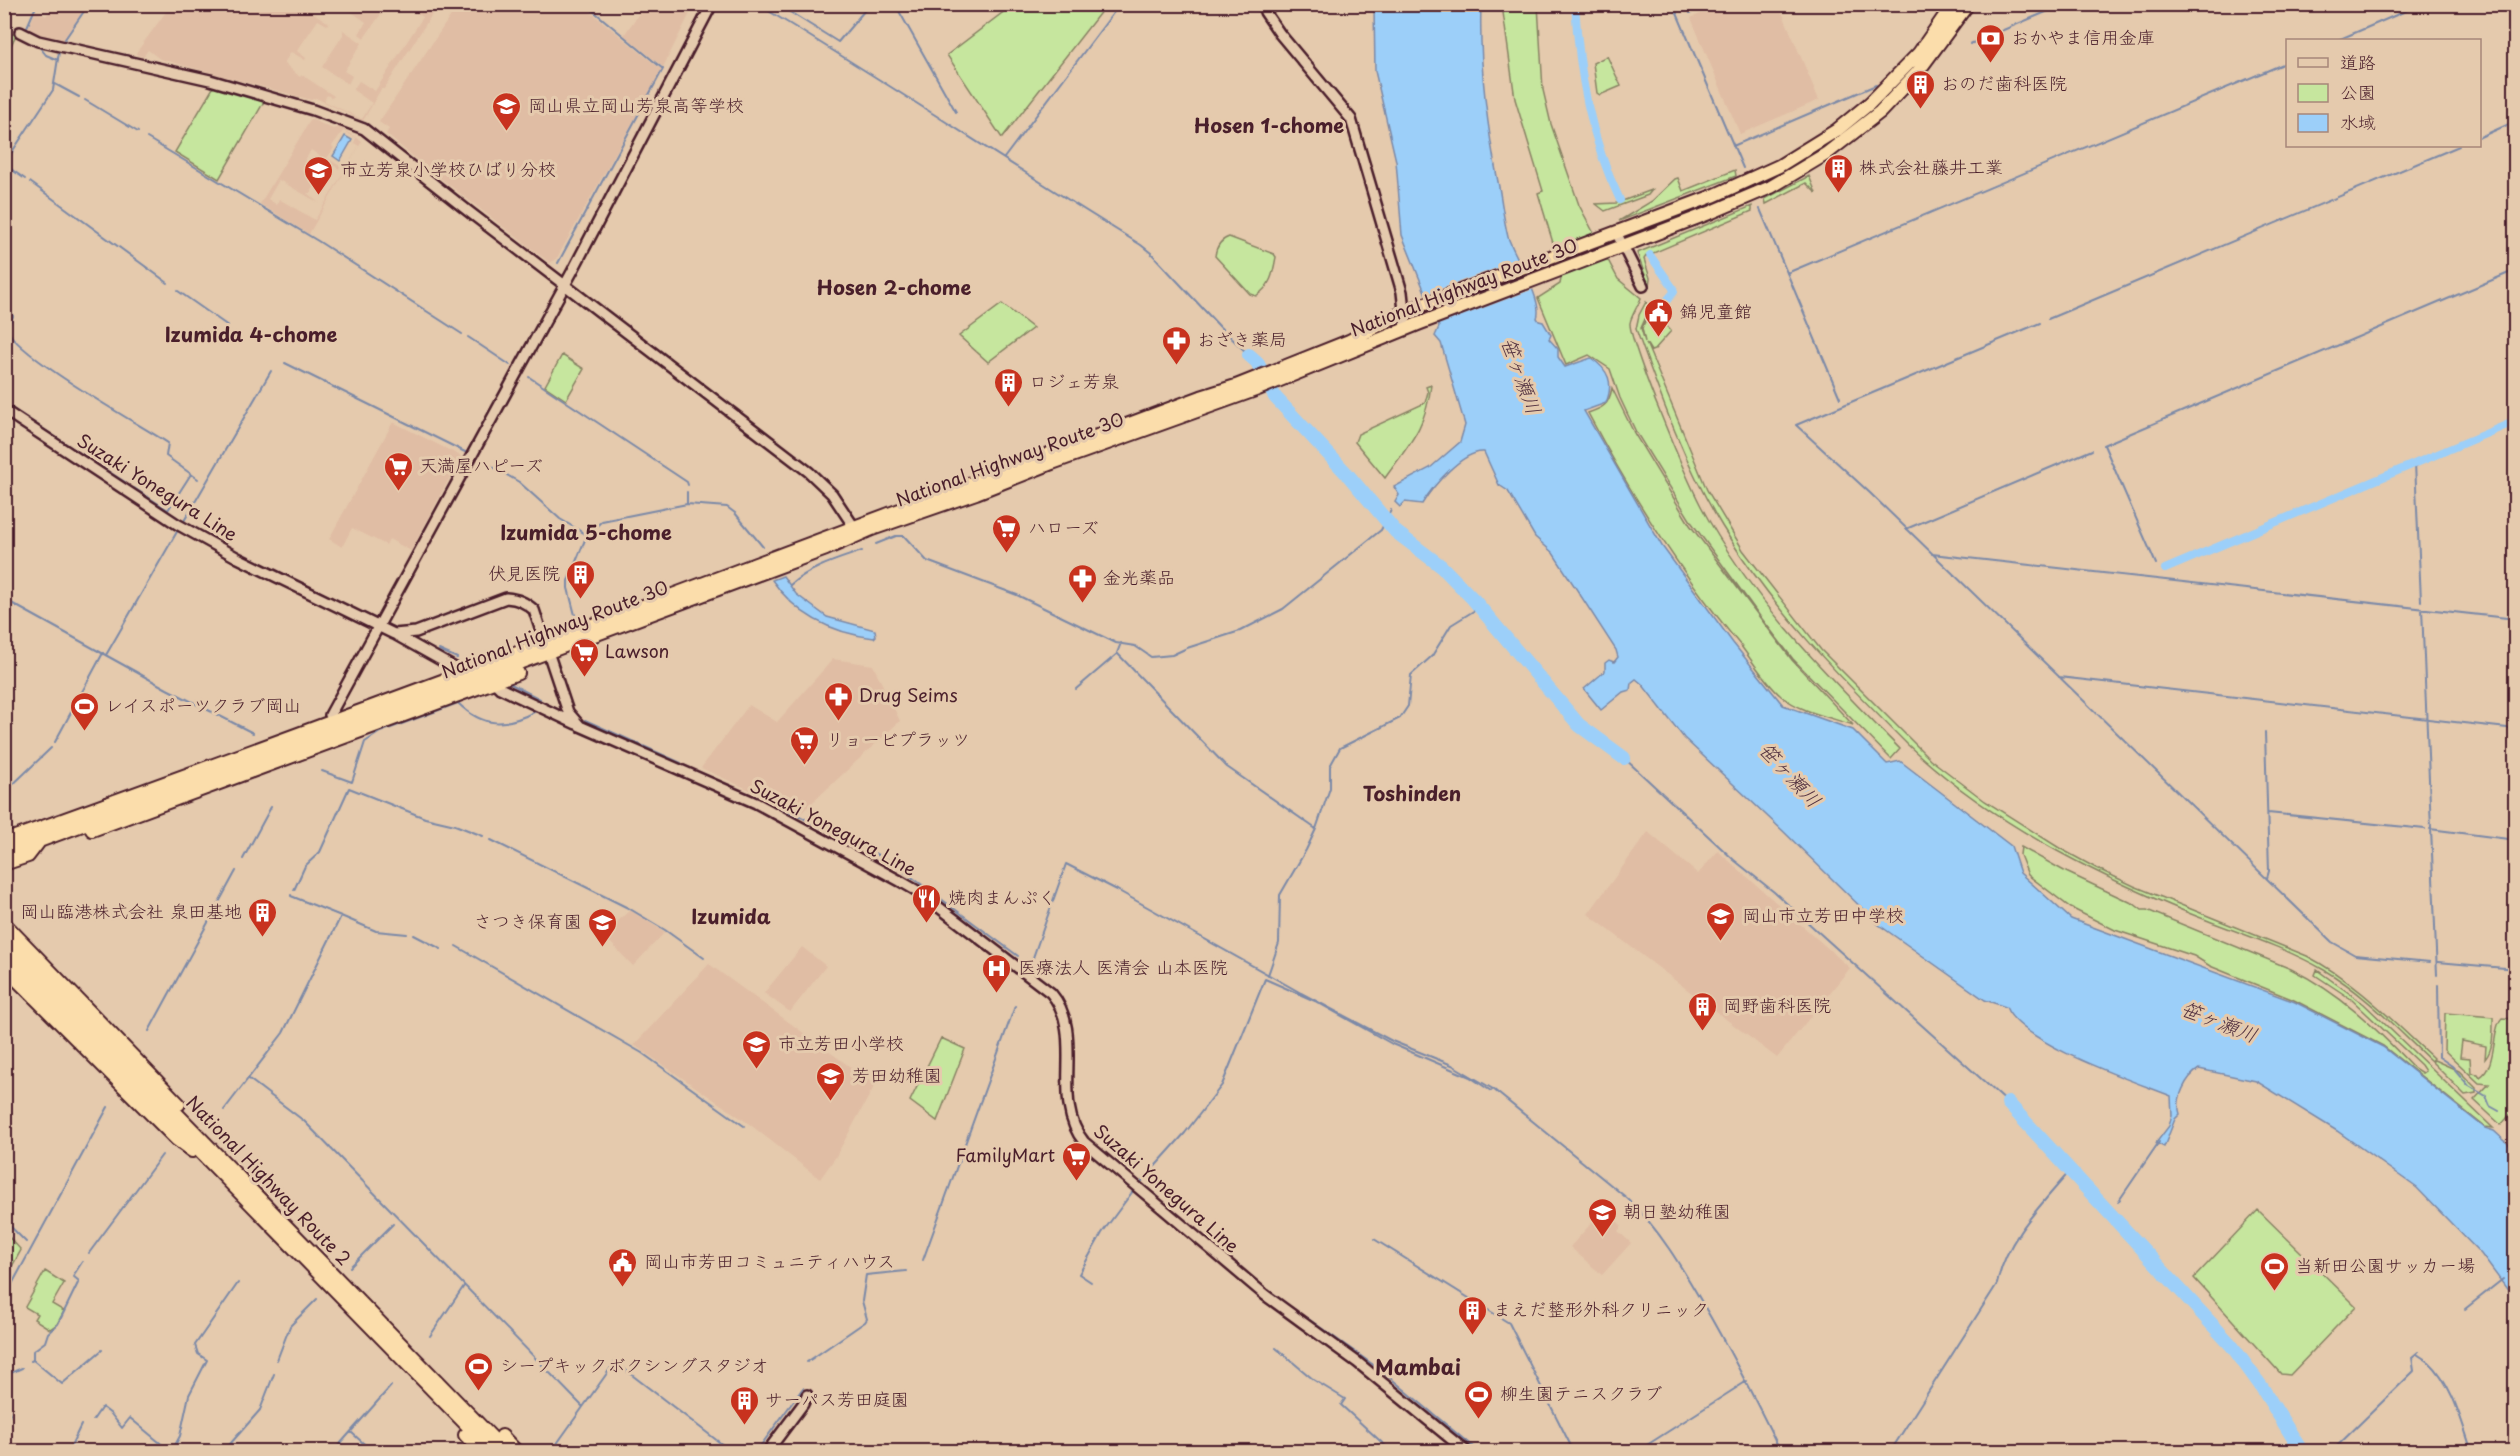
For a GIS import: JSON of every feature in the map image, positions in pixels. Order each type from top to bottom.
[{"type":"highway","name":"National Highway Route 30","points":[[4,854],[38,843],[159,791],[447,684],[954,501],[1261,382],[1349,341],[1410,309],[1746,182],[1816,144],[1863,110],[1919,53],[1953,4]]},
{"type":"highway","name":"National Highway Route 30","points":[[1274,376],[1406,329],[1712,213],[1771,187],[1840,144],[1887,104],[1917,73],[1968,4]]},
{"type":"highway","points":[[1816,144],[1829,144],[1876,108],[1887,104]]},
{"type":"highway","name":"National Highway Route 30","points":[[546,648],[854,527],[1261,382]]},
{"type":"highway","points":[[4,864],[28,856],[38,843],[60,841],[107,825],[536,666],[546,648],[521,644],[72,811],[25,833]]},
{"type":"highway","name":"National Highway Route 30","points":[[4,841],[159,791]]},
{"type":"highway","points":[[4,923],[139,1060],[208,1135],[232,1176]]},
{"type":"highway","name":"National Highway Route 2","points":[[4,936],[306,1253],[425,1383],[493,1452]]},
{"type":"highway","name":"National Highway Route 2","points":[[4,951],[232,1176]]},
{"type":"highway","points":[[4,967],[177,1140],[232,1176]]},
{"type":"highway","name":"National Highway Route 2","points":[[306,1253],[332,1274],[506,1452]]},
{"type":"highway","points":[[332,1274],[368,1303],[517,1452]]},
{"type":"highway","points":[[425,1383],[436,1404],[481,1452]]},
{"type":"street","points":[[330,715],[566,284],[712,4]]},
{"type":"street","points":[[1264,4],[1265,12],[1280,34],[1325,85],[1351,119],[1402,292],[1410,309],[1406,329]]},
{"type":"street","points":[[20,32],[38,41],[232,86],[313,110],[364,129],[809,472],[832,494],[854,527]]},
{"type":"street","points":[[1611,234],[1643,286]]},
{"type":"street","name":"Suzaki Yonegura Line","points":[[4,411],[177,524],[238,558],[394,633],[455,668]]},
{"type":"street","points":[[394,633],[416,632],[506,598],[518,599],[534,610],[568,712],[578,725]]},
{"type":"street","name":"Suzaki Yonegura Line","points":[[494,682],[500,688],[564,720],[756,803],[900,881],[919,892],[1051,993],[1065,1014],[1068,1029],[1070,1112],[1077,1133],[1084,1142],[1265,1295],[1357,1362],[1467,1452]]},
{"type":"street","points":[[767,1452],[807,1395]]},
{"type":"shaded area","points":[[1722,4],[1779,5],[1819,100],[1740,134],[1691,18]]},
{"type":"shaded area","points":[[65,5],[87,5],[62,42],[29,32],[28,28],[36,11],[46,16],[53,6],[61,10]]},
{"type":"shaded area","points":[[171,5],[301,5],[329,23],[327,25],[318,20],[297,51],[306,58],[305,60],[291,52],[284,63],[300,77],[302,75],[334,96],[332,98],[327,95],[324,101],[362,119],[372,103],[353,90],[359,81],[375,91],[423,17],[412,10],[415,5],[438,5],[384,89],[381,89],[363,121],[316,98],[311,100],[160,59],[148,50],[143,57],[137,55],[136,53]]},
{"type":"shaded area","points":[[347,5],[362,5],[372,12],[374,10],[381,14],[364,38],[359,34],[366,22],[349,10],[351,7]]},
{"type":"shaded area","name":"岡山県立岡山芳泉高等学校","points":[[458,5],[582,5],[662,70],[557,258],[550,263],[422,164],[386,134],[389,129],[379,122]]},
{"type":"shaded area","points":[[645,5],[694,5],[663,67],[624,35]]},
{"type":"shaded area","points":[[343,30],[362,43],[344,71],[352,76],[348,84],[322,67],[343,35]]},
{"type":"shaded area","points":[[311,119],[333,129],[339,127],[362,141],[309,234],[260,204]],"holes":[[[343,131],[356,138],[354,143],[359,146],[315,220],[279,199],[277,205],[268,199],[279,180],[319,203],[307,193],[310,193],[315,186],[318,187],[323,177],[312,171],[310,174],[302,170],[304,162],[311,150],[339,169],[340,166],[327,158],[334,148],[332,146]]]},
{"type":"shaded area","name":"天満屋ハピーズ","points":[[393,422],[461,456],[411,551],[389,539],[386,545],[352,528],[342,547],[329,539]]},
{"type":"shaded area","points":[[833,659],[873,665],[900,721],[801,813],[701,768],[749,705],[777,722]]},
{"type":"shaded area","name":"岡山市立芳田中学校","points":[[1648,832],[1698,874],[1718,851],[1850,968],[1777,1058],[1588,914]]},
{"type":"shaded area","points":[[630,910],[665,932],[633,966],[603,935]]},
{"type":"shaded area","points":[[802,947],[826,966],[790,1012],[764,993]]},
{"type":"shaded area","name":"市立芳田小学校","points":[[709,964],[875,1085],[835,1158],[820,1179],[748,1123],[634,1045]]},
{"type":"shaded area","name":"朝日塾幼稚園","points":[[1604,1209],[1622,1226],[1618,1231],[1631,1243],[1602,1275],[1570,1247]]},
{"type":"green space","points":[[1014,4],[1106,5],[1002,138],[947,55]]},
{"type":"green space","points":[[1502,5],[1538,5],[1543,90],[1551,124],[1579,205],[1618,279],[1641,298],[1630,323],[1633,339],[1656,403],[1701,506],[1742,573],[1766,604],[1818,664],[1900,749],[1891,759],[1793,659],[1692,523],[1636,432],[1620,398],[1610,369],[1589,355],[1566,365],[1538,298],[1560,284],[1562,273],[1538,193],[1543,191],[1515,99]]},
{"type":"green space","points":[[4,32],[16,35],[5,58]]},
{"type":"green space","points":[[1607,56],[1621,86],[1600,95],[1597,93],[1593,63]]},
{"type":"green space","points":[[214,86],[265,100],[219,179],[175,152]]},
{"type":"green space","points":[[1794,163],[1796,165],[1778,176],[1740,194],[1641,230],[1641,227]]},
{"type":"green space","points":[[1735,170],[1736,176],[1619,221],[1652,201],[1675,179],[1678,178],[1683,191]]},
{"type":"green space","points":[[1809,176],[1816,193],[1806,183],[1766,204],[1765,199]]},
{"type":"green space","points":[[1652,190],[1648,195],[1605,211],[1596,204],[1617,203]]},
{"type":"green space","points":[[1752,206],[1752,211],[1646,256],[1644,259],[1650,278],[1649,286],[1637,253]]},
{"type":"green space","points":[[1229,237],[1274,254],[1276,257],[1270,279],[1265,288],[1256,296],[1250,294],[1215,256],[1219,245]]},
{"type":"green space","points":[[1646,302],[1650,308],[1641,328],[1645,342],[1642,328],[1651,309],[1671,331],[1654,350],[1651,351],[1646,343],[1707,490],[1743,550],[1821,650],[1930,759],[1985,801],[2061,849],[2096,868],[2134,886],[2307,956],[2325,966],[2389,1016],[2433,1058],[2431,1061],[2367,1001],[2339,979],[2276,947],[2153,898],[2078,862],[2006,821],[1972,798],[1908,745],[1832,668],[1785,614],[1722,526],[1685,454],[1636,329],[1639,315]]},
{"type":"green space","points":[[1002,304],[1033,328],[988,362],[959,336]]},
{"type":"green space","points":[[562,355],[584,369],[566,400],[545,386]]},
{"type":"green space","points":[[1431,385],[1421,424],[1385,478],[1355,442],[1358,434],[1425,403],[1428,392],[1426,387]]},
{"type":"green space","points":[[1612,388],[1634,433],[1690,525],[1792,660],[1853,725],[1806,710],[1789,702],[1775,691],[1698,591],[1658,534],[1588,413],[1604,405]]},
{"type":"green space","points":[[2021,847],[2142,910],[2147,910],[2291,969],[2342,1001],[2386,1039],[2414,1068],[2422,1073],[2425,1071],[2351,999],[2315,975],[2317,970],[2364,1004],[2493,1128],[2485,1127],[2383,1046],[2294,1000],[2210,966],[2194,956],[2115,930],[2071,908],[2028,875],[2020,855]]},
{"type":"green space","points":[[2445,1013],[2493,1017],[2491,1045],[2485,1059],[2486,1046],[2462,1041],[2460,1057],[2470,1058],[2471,1073],[2478,1074],[2480,1077],[2489,1065],[2502,1018],[2515,1019],[2515,1109],[2501,1125],[2474,1100],[2489,1084],[2479,1083],[2444,1050]]},
{"type":"green space","points":[[941,1038],[965,1049],[937,1121],[910,1101]]},
{"type":"green space","points":[[2434,1060],[2459,1071],[2476,1088],[2476,1093],[2465,1095],[2432,1062]]},
{"type":"green space","name":"当新田公園サッカー場","points":[[2258,1210],[2356,1306],[2290,1375],[2281,1374],[2194,1278]]},
{"type":"green space","points":[[10,1238],[21,1250],[5,1279],[5,1244]]},
{"type":"green space","points":[[45,1271],[64,1283],[52,1304],[64,1311],[57,1324],[50,1329],[34,1319],[37,1314],[25,1307]]},
{"type":"water","name":"笹ヶ瀬川","points":[[1374,5],[1481,5],[1481,51],[1485,96],[1504,219],[1511,245],[1536,300],[1537,318],[1543,322],[1551,335],[1549,339],[1558,349],[1558,357],[1565,367],[1591,358],[1606,372],[1610,389],[1606,403],[1584,411],[1662,546],[1733,643],[1783,705],[1853,730],[1887,764],[1900,761],[2011,846],[2020,873],[2071,919],[2295,1002],[2383,1047],[2485,1128],[2494,1131],[2515,1150],[2515,1300],[2481,1254],[2417,1188],[2337,1131],[2256,1081],[2199,1069],[2190,1077],[2180,1095],[2180,1114],[2175,1119],[2164,1147],[2156,1143],[2169,1126],[2172,1116],[2171,1096],[2106,1071],[2054,1047],[2016,1021],[2006,1007],[1985,1000],[1879,925],[1684,738],[1636,679],[1631,683],[1630,690],[1623,692],[1601,710],[1584,689],[1605,671],[1605,663],[1609,660],[1614,662],[1618,657],[1616,650],[1553,553],[1535,537],[1508,491],[1499,485],[1484,452],[1476,453],[1458,463],[1440,480],[1422,504],[1405,502],[1400,507],[1395,502],[1399,495],[1394,487],[1430,468],[1460,442],[1465,425],[1441,343],[1435,336],[1439,327],[1402,235],[1396,161],[1375,71]]},
{"type":"water","points":[[345,136],[352,140],[340,161],[333,156]]},
{"type":"water","points":[[783,576],[796,594],[827,617],[875,630],[876,636],[874,638],[844,632],[816,620],[792,603],[772,580]]},
{"type":"pier","points":[[1521,259],[1526,271],[1428,307],[1423,295]]},
{"type":"pier","points":[[1528,275],[1534,289],[1435,326],[1429,312]]},
{"type":"waterway","points":[[27,27],[37,4]]},
{"type":"waterway","points":[[65,39],[89,4]]},
{"type":"waterway","points":[[558,263],[663,69],[585,4]]},
{"type":"waterway","points":[[757,4],[1141,245],[1249,355]]},
{"type":"waterway","points":[[777,4],[838,42],[870,4]]},
{"type":"waterway","points":[[895,4],[956,112]]},
{"type":"waterway","points":[[1004,158],[1120,4]]},
{"type":"waterway","points":[[1575,4],[1588,105],[1601,153],[1620,200]]},
{"type":"waterway","points":[[1673,4],[1743,168]]},
{"type":"waterway","points":[[1690,13],[1710,4]]},
{"type":"waterway","points":[[1970,44],[2065,4]]},
{"type":"waterway","points":[[2340,39],[2422,4]]},
{"type":"waterway","points":[[38,45],[46,55],[58,60]]},
{"type":"waterway","points":[[4,164],[53,90],[59,52]]},
{"type":"waterway","points":[[1787,273],[2286,63]]},
{"type":"waterway","points":[[55,84],[79,97]]},
{"type":"waterway","points":[[1733,146],[1876,85]]},
{"type":"waterway","points":[[85,100],[138,132]]},
{"type":"waterway","points":[[2481,137],[2516,121]]},
{"type":"waterway","points":[[147,138],[318,241],[462,334]]},
{"type":"waterway","points":[[2048,319],[2457,147]]},
{"type":"waterway","points":[[5,165],[25,179]]},
{"type":"waterway","points":[[30,182],[168,283]]},
{"type":"waterway","points":[[1760,209],[1840,398]]},
{"type":"waterway","points":[[1650,255],[1674,292],[1662,306]]},
{"type":"waterway","points":[[2103,445],[2516,270]]},
{"type":"waterway","points":[[178,291],[228,326]]},
{"type":"waterway","points":[[4,309],[13,316],[7,329],[16,341],[54,372],[168,443],[166,456],[198,479]]},
{"type":"waterway","points":[[2040,323],[1796,425],[1870,493],[2332,942],[2355,955],[2430,962]]},
{"type":"waterway","points":[[468,337],[510,365]]},
{"type":"waterway","points":[[1249,355],[1257,362],[1275,397],[1348,475],[1396,532],[1441,566],[1473,599],[1579,725],[1624,758]]},
{"type":"waterway","points":[[285,363],[465,452]]},
{"type":"waterway","points":[[184,521],[271,371]]},
{"type":"waterway","points":[[529,377],[687,482],[688,485]]},
{"type":"waterway","points":[[4,403],[89,459]]},
{"type":"waterway","points":[[2165,569],[2516,421]]},
{"type":"waterway","points":[[2104,445],[2156,564]]},
{"type":"waterway","points":[[1906,529],[2092,450]]},
{"type":"waterway","points":[[481,460],[519,482],[560,519],[587,535]]},
{"type":"waterway","points":[[95,463],[125,482]]},
{"type":"waterway","points":[[2415,463],[2421,601]]},
{"type":"waterway","points":[[134,488],[168,510],[191,474]]},
{"type":"waterway","points":[[687,492],[687,504]]},
{"type":"waterway","points":[[575,615],[568,581],[587,535],[602,521],[687,504],[727,507],[735,513],[763,547]]},
{"type":"waterway","points":[[876,544],[896,536],[904,536],[927,561],[1017,595],[1116,643],[1135,646],[1151,657],[1172,655],[1240,631],[1283,609],[1381,530],[1391,510]]},
{"type":"waterway","points":[[106,655],[178,530]]},
{"type":"waterway","points":[[790,585],[815,569],[862,551]]},
{"type":"waterway","points":[[1932,554],[2516,619]]},
{"type":"waterway","points":[[4,599],[167,689],[253,733]]},
{"type":"waterway","points":[[1268,975],[1279,943],[1280,895],[1316,829],[1330,788],[1330,766],[1340,748],[1400,718],[1408,706],[1411,675],[1432,656],[1451,625],[1480,607]]},
{"type":"waterway","points":[[2422,608],[2437,975]]},
{"type":"waterway","points":[[1121,643],[1117,653],[1227,767],[1316,829]]},
{"type":"waterway","points":[[439,650],[457,658]]},
{"type":"waterway","points":[[55,742],[103,653]]},
{"type":"waterway","points":[[1076,689],[1117,654]]},
{"type":"waterway","points":[[2059,677],[2516,729]]},
{"type":"waterway","points":[[509,683],[540,699]]},
{"type":"waterway","points":[[322,771],[352,782],[365,742],[380,732],[458,703],[477,717],[495,722],[515,720],[536,711]]},
{"type":"waterway","points":[[585,720],[681,763]]},
{"type":"waterway","points":[[2265,732],[2269,871],[2267,878]]},
{"type":"waterway","points":[[4,793],[51,748]]},
{"type":"waterway","points":[[1624,758],[1734,860],[1774,892],[2008,1103]]},
{"type":"waterway","points":[[294,890],[305,866],[320,852],[349,788],[425,818],[455,825],[483,836]]},
{"type":"waterway","points":[[777,805],[890,861],[1018,956]]},
{"type":"waterway","points":[[243,859],[271,807]]},
{"type":"waterway","points":[[2268,813],[2425,829]]},
{"type":"waterway","points":[[2430,829],[2516,840]]},
{"type":"waterway","points":[[491,840],[630,909],[665,930],[704,958]]},
{"type":"waterway","points":[[1030,966],[1066,864],[1392,1041],[1452,1065],[1493,1089],[1628,1199],[1660,1235],[1713,1322],[1781,1452]]},
{"type":"waterway","points":[[149,1031],[236,871]]},
{"type":"waterway","points":[[224,1110],[283,1033],[341,916],[291,895]]},
{"type":"waterway","points":[[341,916],[376,931],[407,934]]},
{"type":"waterway","points":[[414,935],[441,949]]},
{"type":"waterway","points":[[456,946],[642,1053],[744,1126]]},
{"type":"waterway","points":[[2438,962],[2516,969]]},
{"type":"waterway","points":[[1141,1182],[1185,1133],[1222,1085],[1265,979],[1315,1001],[1392,1044],[1470,1077],[1491,1091],[1493,1089]]},
{"type":"waterway","points":[[2438,985],[2439,1057],[2452,1066],[2469,1086],[2486,1096],[2490,1106],[2499,1111]]},
{"type":"waterway","points":[[923,1260],[1015,1006]]},
{"type":"waterway","points":[[249,1079],[304,1121],[583,1407]]},
{"type":"waterway","points":[[2008,1103],[2232,1346],[2261,1386],[2302,1452]]},
{"type":"waterway","points":[[4,1299],[108,1107]]},
{"type":"waterway","points":[[2118,1202],[2159,1142]]},
{"type":"waterway","points":[[89,1253],[162,1155]]},
{"type":"waterway","points":[[1890,1452],[1997,1284],[2016,1237],[2070,1171]]},
{"type":"waterway","points":[[1091,1282],[1079,1274],[1102,1233],[1133,1191]]},
{"type":"waterway","points":[[2110,1214],[2113,1210]]},
{"type":"waterway","points":[[4,1220],[26,1242]]},
{"type":"waterway","points":[[350,1267],[393,1224]]},
{"type":"waterway","points":[[1374,1239],[1509,1323],[1574,1452]]},
{"type":"waterway","points":[[33,1360],[33,1351],[45,1342],[48,1333],[58,1324],[79,1281],[73,1276],[82,1262]]},
{"type":"waterway","points":[[807,1362],[865,1322],[867,1319],[862,1301],[866,1275],[906,1271]]},
{"type":"waterway","points":[[2465,1309],[2503,1279]]},
{"type":"waterway","points":[[93,1420],[102,1407],[122,1428],[130,1418],[165,1447],[174,1447],[180,1436],[189,1395],[207,1360],[198,1354],[195,1345],[238,1283]]},
{"type":"waterway","points":[[430,1336],[464,1286]]},
{"type":"waterway","points":[[277,1360],[290,1326],[317,1299]]},
{"type":"waterway","points":[[1307,1318],[1382,1371],[1479,1452]]},
{"type":"waterway","points":[[1276,1348],[1314,1380],[1345,1399],[1341,1405],[1390,1450]]},
{"type":"waterway","points":[[31,1361],[33,1360],[62,1384],[102,1350]]},
{"type":"waterway","points":[[2331,1452],[2414,1371],[2412,1357],[2418,1352]]},
{"type":"waterway","points":[[2417,1354],[2429,1362],[2444,1381],[2472,1452]]},
{"type":"waterway","points":[[551,1452],[615,1362],[732,1452]]},
{"type":"waterway","points":[[4,1376],[22,1368]]},
{"type":"waterway","points":[[223,1452],[260,1410],[274,1374]]},
{"type":"waterway","points":[[1636,1452],[1747,1381]]},
{"type":"waterway","points":[[333,1452],[391,1386]]},
{"type":"waterway","points":[[756,1452],[803,1388]]},
{"type":"waterway","points":[[4,1398],[10,1414],[4,1424]]},
{"type":"waterway","points":[[68,1452],[81,1425]]},
{"type":"waterway","points":[[351,1432],[373,1452]]},
{"type":"place","name":"おかやま信用金庫","points":[[1990,64]]},
{"type":"place","name":"おのだ歯科医院","points":[[1920,110]]},
{"type":"place","name":"岡山県立岡山芳泉高等学校","points":[[507,132]]},
{"type":"place","name":"株式会社藤井工業","points":[[1838,194]]},
{"type":"place","name":"市立芳泉小学校ひばり分校","points":[[319,196]]},
{"type":"place","name":"錦児童館","points":[[1659,338]]},
{"type":"place","name":"おざき薬局","points":[[1176,366]]},
{"type":"place","name":"ロジェ芳泉","points":[[1008,408]]},
{"type":"place","name":"天満屋ハピーズ","points":[[398,492]]},
{"type":"place","name":"ハローズ","points":[[1007,554]]},
{"type":"place","name":"伏見医院","points":[[581,600]]},
{"type":"place","name":"金光薬品","points":[[1082,604]]},
{"type":"place","name":"Lawson","points":[[584,678]]},
{"type":"place","name":"Drug Seims","points":[[838,722]]},
{"type":"place","name":"レイスポーツクラブ岡山","points":[[84,732]]},
{"type":"place","name":"リョービプラッツ","points":[[805,766]]},
{"type":"place","name":"焼肉まんぷく","points":[[927,924]]},
{"type":"place","name":"岡山臨港株式会社 泉田基地","points":[[263,938]]},
{"type":"place","name":"岡山市立芳田中学校","points":[[1721,942]]},
{"type":"place","name":"さつき保育園","points":[[603,948]]},
{"type":"place","name":"医療法人 医清会 山本医院","points":[[997,994]]},
{"type":"place","name":"岡野歯科医院","points":[[1702,1032]]},
{"type":"place","name":"市立芳田小学校","points":[[757,1070]]},
{"type":"place","name":"芳田幼稚園","points":[[831,1102]]},
{"type":"place","name":"FamilyMart","points":[[1076,1182]]},
{"type":"place","name":"朝日塾幼稚園","points":[[1602,1238]]},
{"type":"place","name":"岡山市芳田コミュニティハウス","points":[[623,1288]]},
{"type":"place","name":"当新田公園サッカー場","points":[[2274,1292]]},
{"type":"place","name":"まえだ整形外科クリニック","points":[[1472,1336]]},
{"type":"place","name":"シープキックボクシングスタジオ","points":[[479,1392]]},
{"type":"place","name":"柳生園テニスクラブ","points":[[1479,1420]]},
{"type":"place","name":"サーパス芳田庭園","points":[[744,1426]]},
{"type":"district","name":"Hosen 1-chome","points":[[1269,126]]},
{"type":"district","name":"Hosen 2-chome","points":[[894,288]]},
{"type":"district","name":"Izumida 4-chome","points":[[251,335]]},
{"type":"district","name":"Izumida 5-chome","points":[[586,533]]},
{"type":"district","name":"Toshinden","points":[[1412,794]]},
{"type":"district","name":"Izumida","points":[[731,917]]},
{"type":"district","name":"Mambai","points":[[1418,1368]]}]
